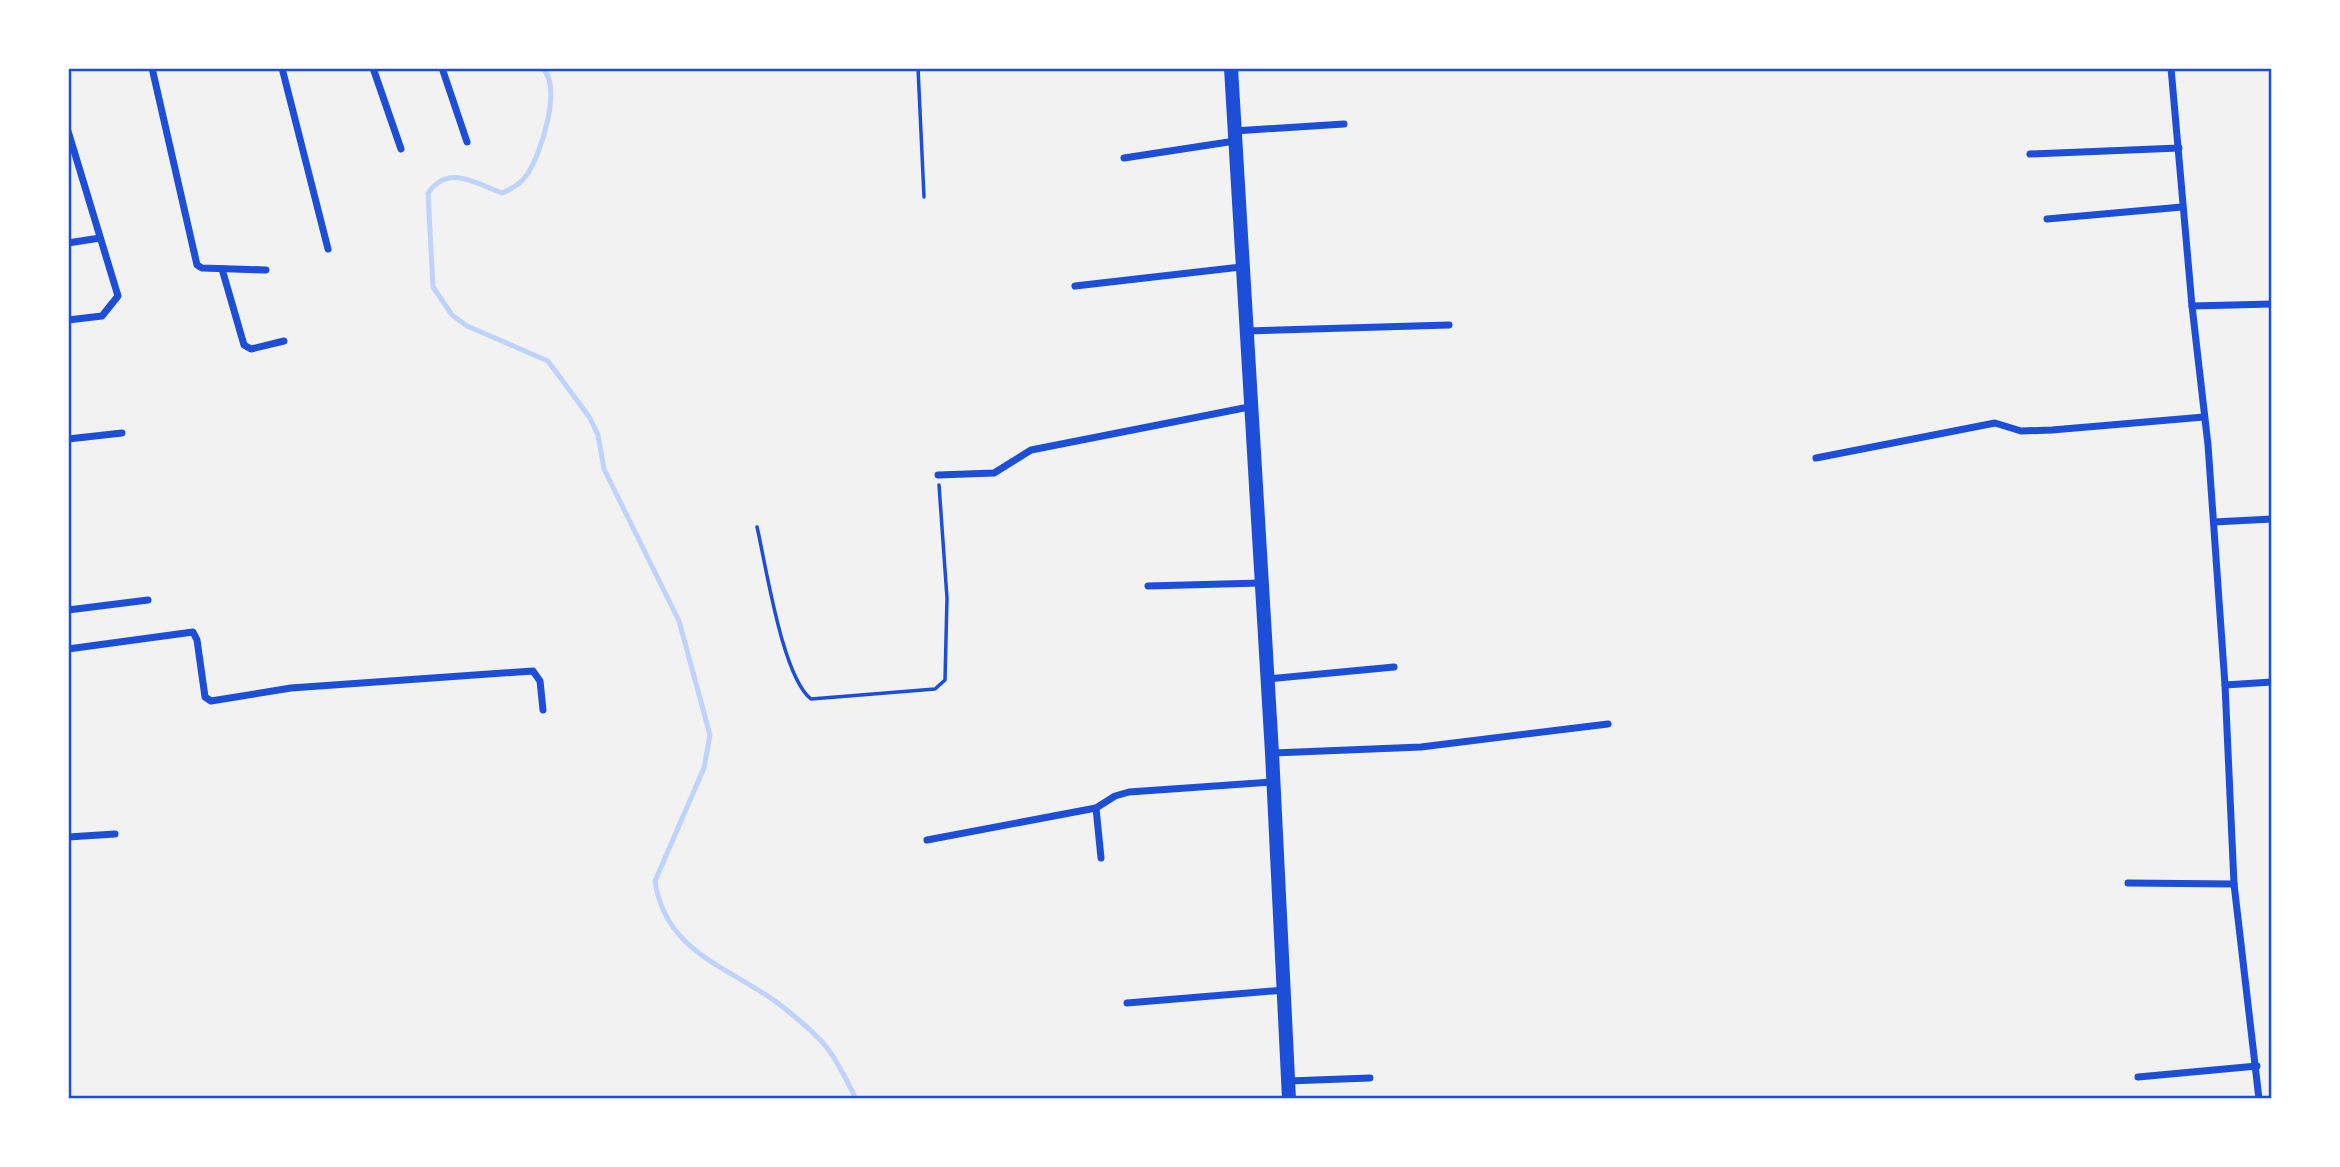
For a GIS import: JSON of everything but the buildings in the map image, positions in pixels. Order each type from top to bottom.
[{"type":"main road","points":[[1231,68],[1249,408],[1272,753],[1289,1099]]},
{"type":"street","points":[[152,68],[197,265],[202,268],[266,270]]},
{"type":"street","points":[[282,68],[328,249]]},
{"type":"street","points":[[373,68],[401,149]]},
{"type":"street","points":[[442,68],[467,142]]},
{"type":"street","points":[[2171,68],[2182,207],[2214,522],[2234,884],[2259,1099]]},
{"type":"street","points":[[1124,158],[1235,136],[1344,124]]},
{"type":"street","points":[[68,131],[118,296],[102,316],[68,320]]},
{"type":"street","points":[[2030,153],[2179,148]]},
{"type":"street","points":[[2047,219],[2182,207]]},
{"type":"street","points":[[68,243],[100,238]]},
{"type":"street","points":[[1075,286],[1241,268]]},
{"type":"street","points":[[222,269],[244,345],[251,349],[284,341]]},
{"type":"street","points":[[2192,306],[2272,304]]},
{"type":"street","points":[[1245,331],[1449,325]]},
{"type":"street","points":[[938,475],[994,473],[1031,450],[1249,408]]},
{"type":"street","points":[[1816,458],[1995,423],[2021,431],[2204,417]]},
{"type":"street","points":[[68,439],[122,433]]},
{"type":"street","points":[[2214,522],[2272,519]]},
{"type":"street","points":[[1148,586],[1261,583]]},
{"type":"street","points":[[68,610],[148,600]]},
{"type":"street","points":[[68,649],[193,632],[197,640],[205,697],[211,701],[291,688],[533,671],[540,681],[543,710]]},
{"type":"street","points":[[1267,679],[1394,667]]},
{"type":"street","points":[[2225,685],[2272,682]]},
{"type":"street","points":[[1272,753],[1421,747],[1608,724]]},
{"type":"street","points":[[927,840],[1096,808],[1115,796],[1129,792],[1273,782]]},
{"type":"street","points":[[1096,808],[1101,858]]},
{"type":"street","points":[[68,836],[115,834]]},
{"type":"street","points":[[2128,883],[2234,884]]},
{"type":"street","points":[[1128,1003],[1284,990]]},
{"type":"street","points":[[2138,1077],[2257,1066]]},
{"type":"street","points":[[1288,1081],[1370,1077]]},
{"type":"path","points":[[918,68],[924,197]]},
{"type":"path","points":[[757,527],[785,651],[804,694],[811,699],[934,689],[944,680],[947,598],[938,475]]},
{"type":"waterway","points":[[542,68],[548,77],[550,89],[548,120],[539,151],[523,180],[502,193],[462,178],[444,179],[428,193],[433,287],[452,315],[467,326],[548,361],[590,418],[598,435],[604,469],[679,621],[710,735],[704,768],[655,881],[661,905],[684,941],[718,966],[775,1001],[812,1031],[834,1057],[856,1099]]}]
